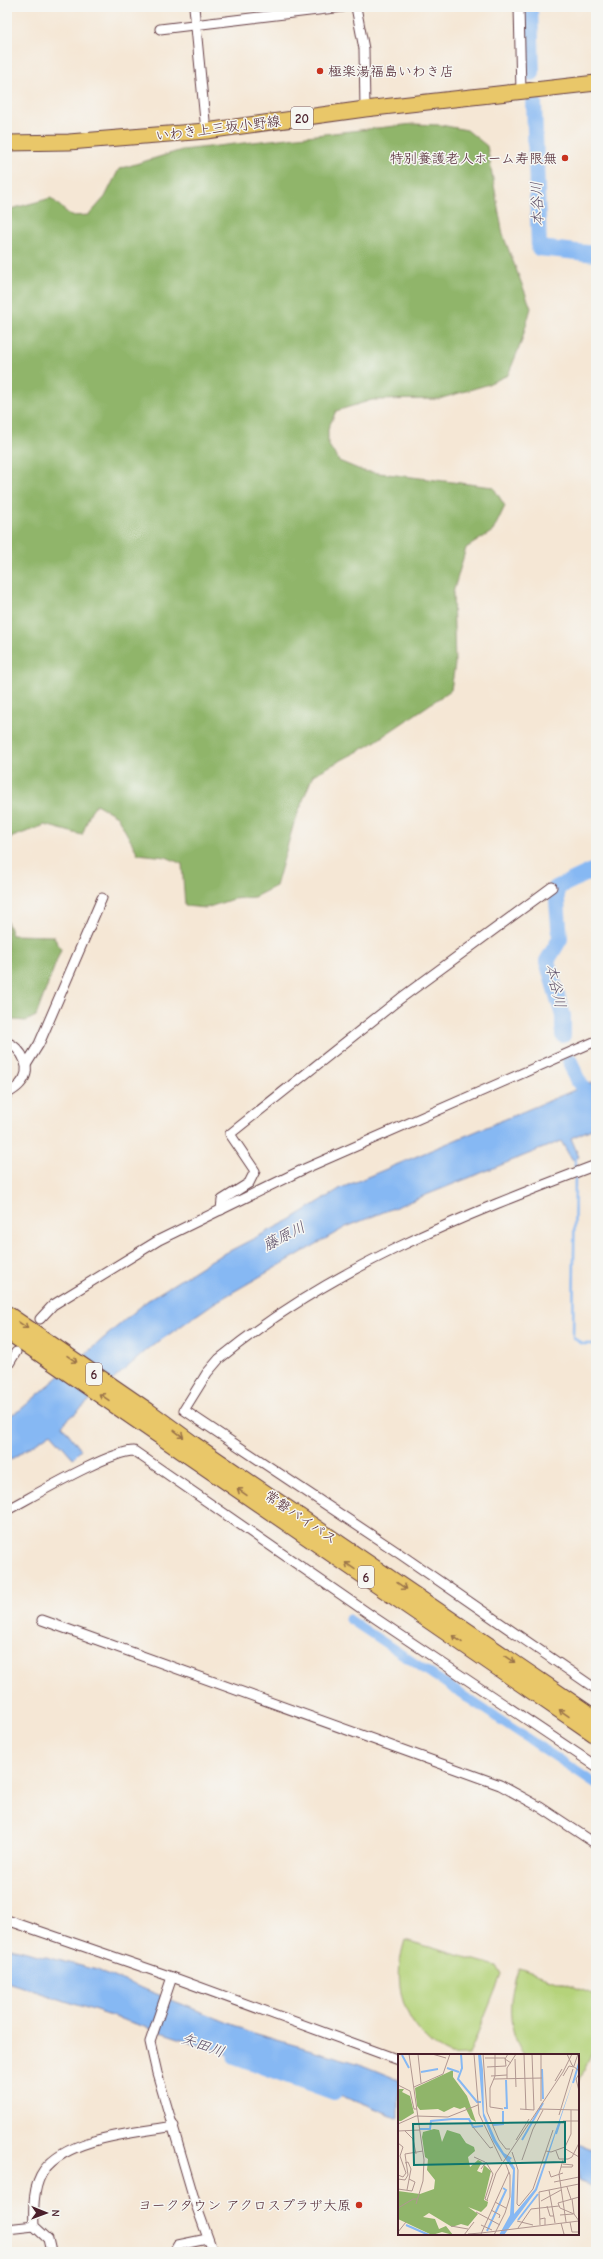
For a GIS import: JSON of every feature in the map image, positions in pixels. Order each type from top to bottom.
[{"type":"highway","name":"常磐バイパス","points":[[7,1314],[28,1345]]},
{"type":"highway","name":"常磐バイパス","points":[[7,1331],[142,1415],[193,1444],[596,1719]]},
{"type":"highway","name":"常磐バイパス","points":[[142,1415],[596,1735]]},
{"type":"main road","name":"いわき上三坂小野線","points":[[7,143],[69,142],[206,131],[365,109],[596,83]]},
{"type":"street","points":[[194,7],[206,131]]},
{"type":"street","points":[[160,29],[343,7]]},
{"type":"street","points":[[356,7],[364,49],[365,109]]},
{"type":"street","points":[[518,7],[521,92]]},
{"type":"street","points":[[221,1210],[222,1200],[248,1183],[255,1172],[230,1134],[401,998],[552,887]]},
{"type":"street","points":[[7,1094],[20,1084],[24,1078],[26,1065],[39,1044],[102,898]]},
{"type":"street","points":[[40,1319],[53,1305],[160,1240],[304,1169],[596,1041]]},
{"type":"street","points":[[7,1042],[20,1050],[26,1065]]},
{"type":"street","points":[[596,1165],[444,1226],[345,1273],[311,1293],[219,1359],[207,1373],[184,1410],[400,1554],[596,1690]]},
{"type":"street","points":[[7,1367],[28,1345]]},
{"type":"street","points":[[7,1510],[82,1471],[120,1454],[134,1451],[375,1618],[596,1766]]},
{"type":"street","points":[[42,1620],[500,1785],[540,1807],[596,1844]]},
{"type":"street","points":[[7,1920],[398,2060]]},
{"type":"street","points":[[171,1979],[150,2042],[157,2073],[207,2239],[214,2252]]},
{"type":"street","points":[[51,2252],[48,2239],[34,2226],[33,2205],[38,2183],[44,2170],[61,2155],[78,2146],[174,2126]]},
{"type":"street","points":[[7,2229],[34,2226]]},
{"type":"street","points":[[174,2252],[178,2245],[207,2239]]},
{"type":"green space","points":[[413,124],[441,125],[467,130],[487,146],[503,235],[531,308],[521,343],[508,375],[486,385],[439,399],[372,400],[336,411],[328,429],[328,444],[339,461],[363,471],[493,487],[505,506],[493,531],[466,548],[453,593],[455,664],[451,690],[370,745],[313,775],[294,823],[276,886],[254,897],[233,899],[206,908],[185,906],[182,864],[166,857],[138,854],[117,816],[96,804],[91,811],[82,835],[45,825],[7,839],[7,210],[51,198],[71,216],[89,215],[105,197],[119,169],[182,150]]},
{"type":"green space","points":[[7,921],[12,935],[53,936],[61,949],[36,1016],[26,1021],[13,1020],[7,1013]]},
{"type":"green space","points":[[405,1940],[496,1966],[501,1975],[469,2054],[447,2054],[434,2045],[416,2027],[409,2016],[401,1992],[399,1979]]},
{"type":"green space","points":[[519,1968],[596,1995],[596,2044],[579,2082],[579,2054],[523,2054],[518,2045],[512,2023],[511,2001],[515,1979]]},
{"type":"water","name":"藤原川","points":[[596,1081],[596,1127],[571,1138],[579,1157],[572,1160],[561,1141],[346,1227],[214,1303],[148,1349],[62,1425],[81,1450],[73,1458],[51,1433],[7,1462],[7,1417],[20,1410],[147,1301],[208,1262],[290,1220],[341,1188]]},
{"type":"water","points":[[7,1947],[97,1970],[256,2034],[357,2063],[398,2080],[398,2119],[280,2071],[7,1982]]},
{"type":"water","points":[[579,2144],[596,2151],[596,2188],[579,2181]]},
{"type":"waterway","name":"本谷川","points":[[530,7],[532,73]]},
{"type":"waterway","name":"本谷川","points":[[534,102],[539,248],[596,254]]},
{"type":"waterway","name":"本谷川","points":[[563,1035],[563,1016],[547,961],[560,939],[556,888],[596,869]]},
{"type":"waterway","name":"本谷川","points":[[570,1061],[576,1077],[591,1101]]},
{"type":"waterway","points":[[575,1155],[575,1170]]},
{"type":"waterway","points":[[575,1175],[573,1337],[581,1344],[596,1344]]},
{"type":"waterway","points":[[349,1619],[596,1784]]},
{"type":"waterway","name":"矢田川","points":[[235,2056],[334,2092]]},
{"type":"place","name":"極楽湯福島いわき店","points":[[320,71]]},
{"type":"place","name":"特別養護老人ホーム寿限無","points":[[565,158]]},
{"type":"place","name":"ヨークタウン アクロスプラザ大原","points":[[359,2205]]}]
